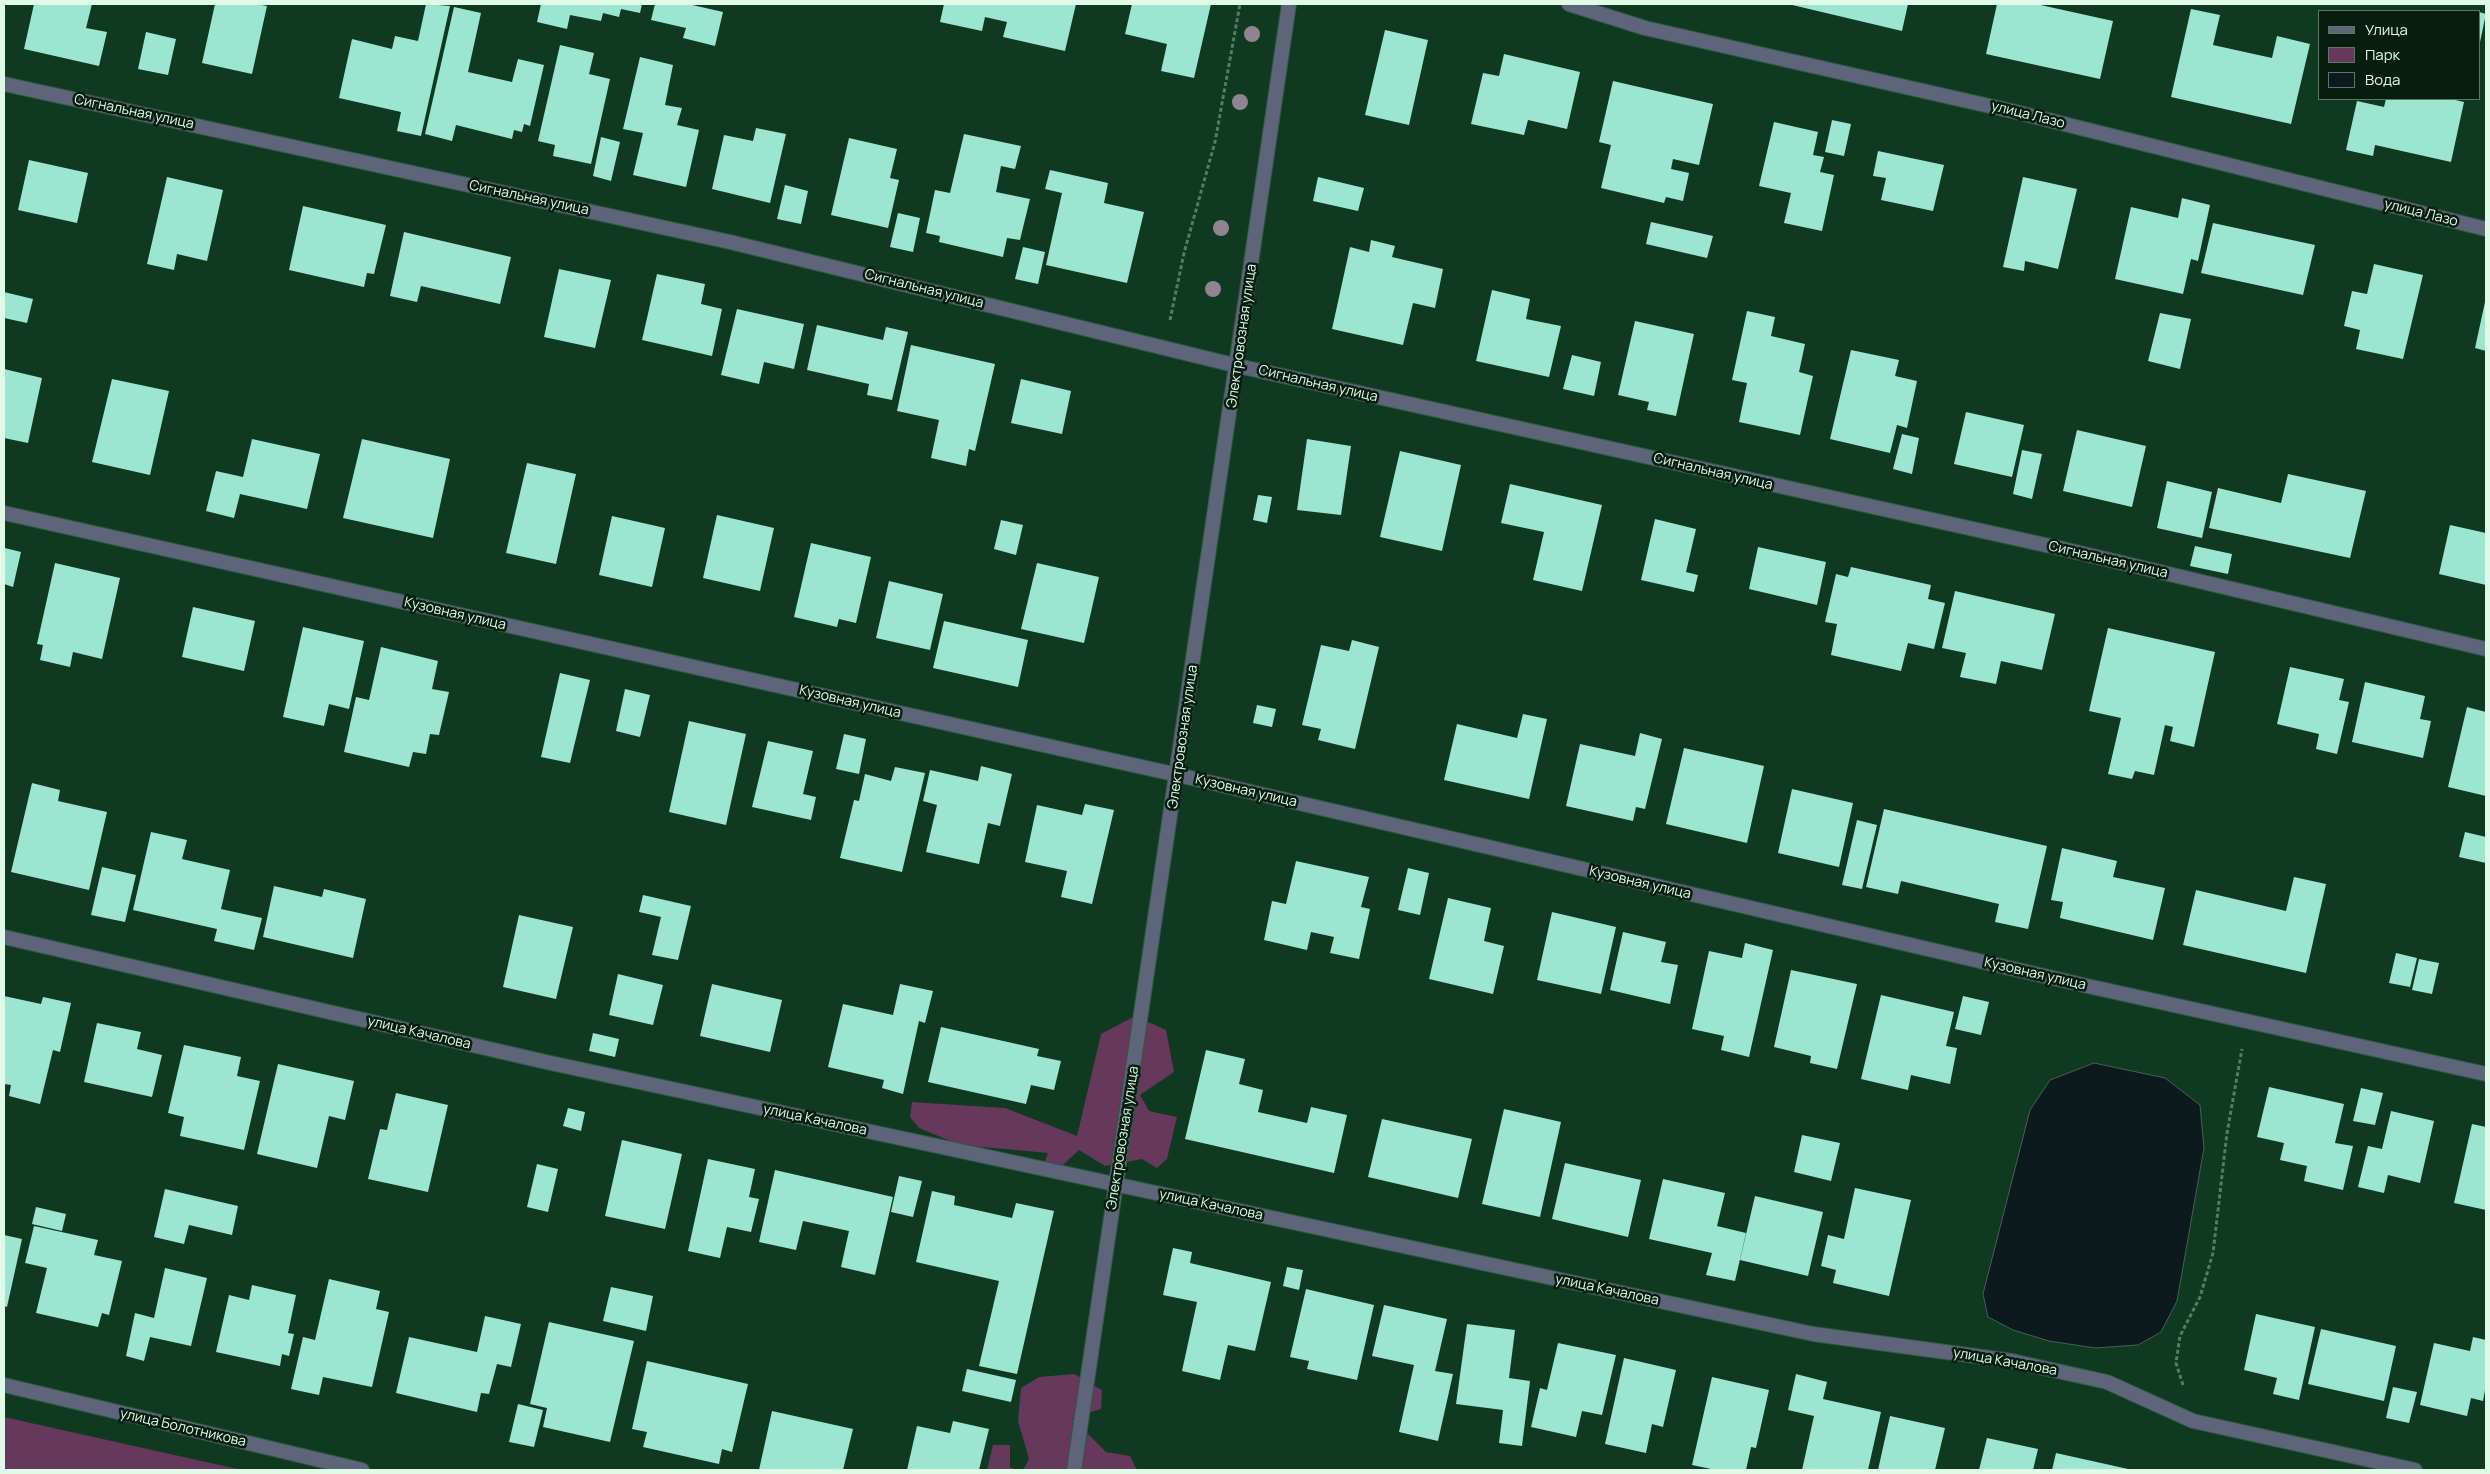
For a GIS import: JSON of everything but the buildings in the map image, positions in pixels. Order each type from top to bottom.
[{"type":"street","name":"Электровозная улица","points":[[1074,1470],[1178,775],[1290,4]]},
{"type":"street","name":"улица Лазо","points":[[1569,4],[1645,28],[2016,112],[2486,229]]},
{"type":"street","name":"Сигнальная улица","points":[[4,84],[730,242],[1238,366],[2059,548],[2486,649]]},
{"type":"street","name":"Кузовная улица","points":[[4,513],[1178,775],[2247,1021],[2486,1074]]},
{"type":"street","name":"улица Качалова","points":[[4,937],[546,1062],[1813,1334],[2012,1361],[2107,1382],[2193,1421],[2415,1470]]},
{"type":"street","name":"улица Болотникова","points":[[4,1385],[362,1470]]},
{"type":"path","points":[[1165,348],[1184,253],[1215,142],[1240,4]]},
{"type":"path","points":[[2193,1421],[2176,1364],[2180,1336],[2200,1297],[2213,1253],[2227,1133],[2247,1021]]},
{"type":"green space","points":[[1135,1016],[1166,1030],[1174,1072],[1140,1095],[1149,1111],[1177,1117],[1167,1159],[1157,1168],[1142,1159],[1105,1166],[1079,1150],[1051,1176],[1041,1172],[1048,1153],[960,1145],[919,1128],[910,1117],[912,1102],[1005,1108],[1077,1136],[1101,1034]]},
{"type":"green space","points":[[1074,1374],[1102,1390],[1101,1409],[1072,1418],[1106,1452],[1130,1456],[1137,1470],[1023,1470],[1029,1459],[1018,1421],[1021,1388],[1039,1377]]},
{"type":"green space","points":[[4,1417],[242,1470],[4,1470]]},
{"type":"green space","points":[[993,1445],[1010,1445],[1010,1467],[1016,1470],[987,1470]]},
{"type":"water","points":[[2094,1063],[2165,1078],[2200,1105],[2204,1148],[2177,1301],[2161,1332],[2138,1345],[2095,1348],[2049,1341],[2013,1330],[1988,1317],[1983,1294],[2030,1110],[2050,1080]]}]
